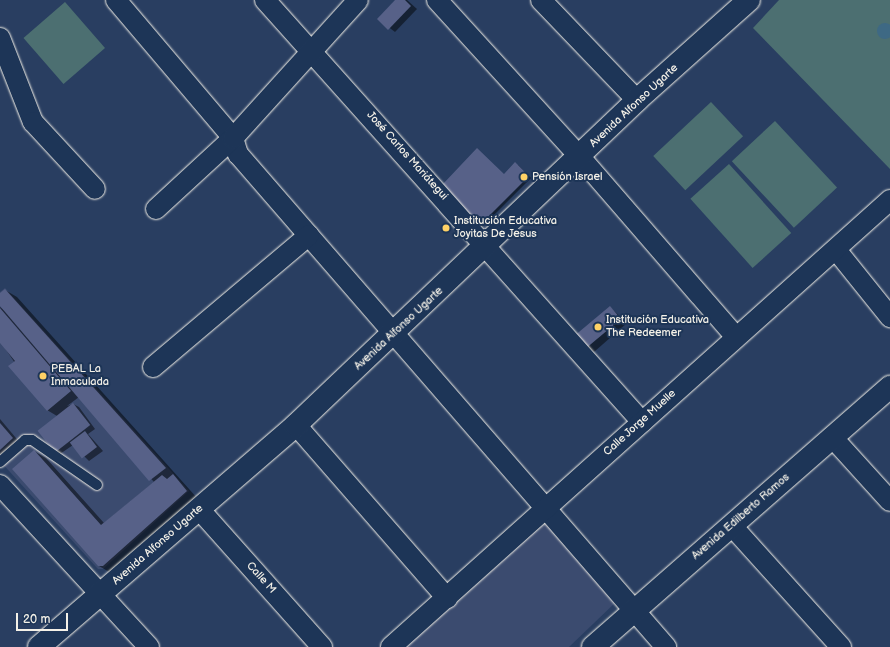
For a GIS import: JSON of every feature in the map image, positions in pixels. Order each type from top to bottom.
[{"type":"street","points":[[116,0],[233,138],[238,154],[308,235],[396,332],[545,509],[666,647]]},
{"type":"street","name":"José Carlos Mariátegui","points":[[265,0],[486,244],[642,422]]},
{"type":"street","points":[[156,210],[233,138],[358,0]]},
{"type":"street","points":[[437,0],[580,157],[736,337]]},
{"type":"street","points":[[541,0],[637,100]]},
{"type":"street","name":"Avenida Alfonso Ugarte","points":[[39,647],[102,596],[296,425],[396,332],[486,244],[580,157],[637,100],[749,0]]},
{"type":"street","points":[[0,38],[33,122],[95,189]]},
{"type":"street","name":"Calle Jorge Muelle","points":[[391,647],[736,337],[837,251],[890,200]]},
{"type":"street","points":[[153,367],[308,235]]},
{"type":"street","points":[[837,251],[890,317]]},
{"type":"street","name":"Avenida Edilberto Ramos","points":[[593,647],[890,387]]},
{"type":"street","points":[[296,425],[447,598]]},
{"type":"street","points":[[832,437],[890,501]]},
{"type":"street","points":[[0,485],[149,647]]},
{"type":"street","name":"Calle M","points":[[199,509],[322,647]]},
{"type":"street","points":[[732,526],[841,647]]},
{"type":"lane","points":[[0,462],[25,440],[32,440],[97,485]]},
{"type":"shaded area","points":[[885,23],[891,25],[893,31],[891,37],[885,39],[879,37],[877,31],[879,25]]},
{"type":"shaded area","name":"PEBAL La Inmaculada","points":[[5,288],[189,491],[103,569],[98,569],[0,461],[0,292]]},
{"type":"shaded area","points":[[545,522],[617,601],[569,647],[406,647]]},
{"type":"green space","points":[[779,0],[890,0],[890,169],[753,28]]},
{"type":"green space","points":[[65,2],[105,48],[64,84],[23,38]]},
{"type":"green space","points":[[711,102],[743,136],[685,190],[653,156]]},
{"type":"green space","points":[[775,121],[837,188],[794,228],[732,161]]},
{"type":"green space","points":[[729,164],[791,233],[753,268],[690,199]]},
{"type":"building","points":[[395,0],[405,0],[411,6],[388,30],[377,19]]},
{"type":"building","points":[[477,148],[504,174],[515,162],[529,176],[479,226],[443,184]]},
{"type":"building","points":[[5,289],[166,468],[149,481],[0,306],[0,293]]},
{"type":"building","name":"Institución Educativa The Redeemer","points":[[610,306],[621,319],[586,349],[575,336]]},
{"type":"building","points":[[0,308],[71,391],[47,411],[8,366],[15,361],[0,343]]},
{"type":"building","points":[[73,403],[90,425],[55,453],[38,431]]},
{"type":"building","points":[[0,423],[13,438],[0,450]]},
{"type":"building","points":[[85,431],[97,447],[82,458],[70,442]]},
{"type":"building","points":[[34,450],[101,525],[162,475],[167,479],[173,474],[187,491],[103,566],[98,566],[12,469]]},
{"type":"place","name":"Pensión Israel","points":[[524,177]]},
{"type":"place","name":"Institución Educativa Joyitas De Jesus","points":[[446,228]]},
{"type":"place","name":"Institución Educativa The Redeemer","points":[[598,327]]},
{"type":"place","name":"PEBAL La Inmaculada","points":[[43,376]]}]
